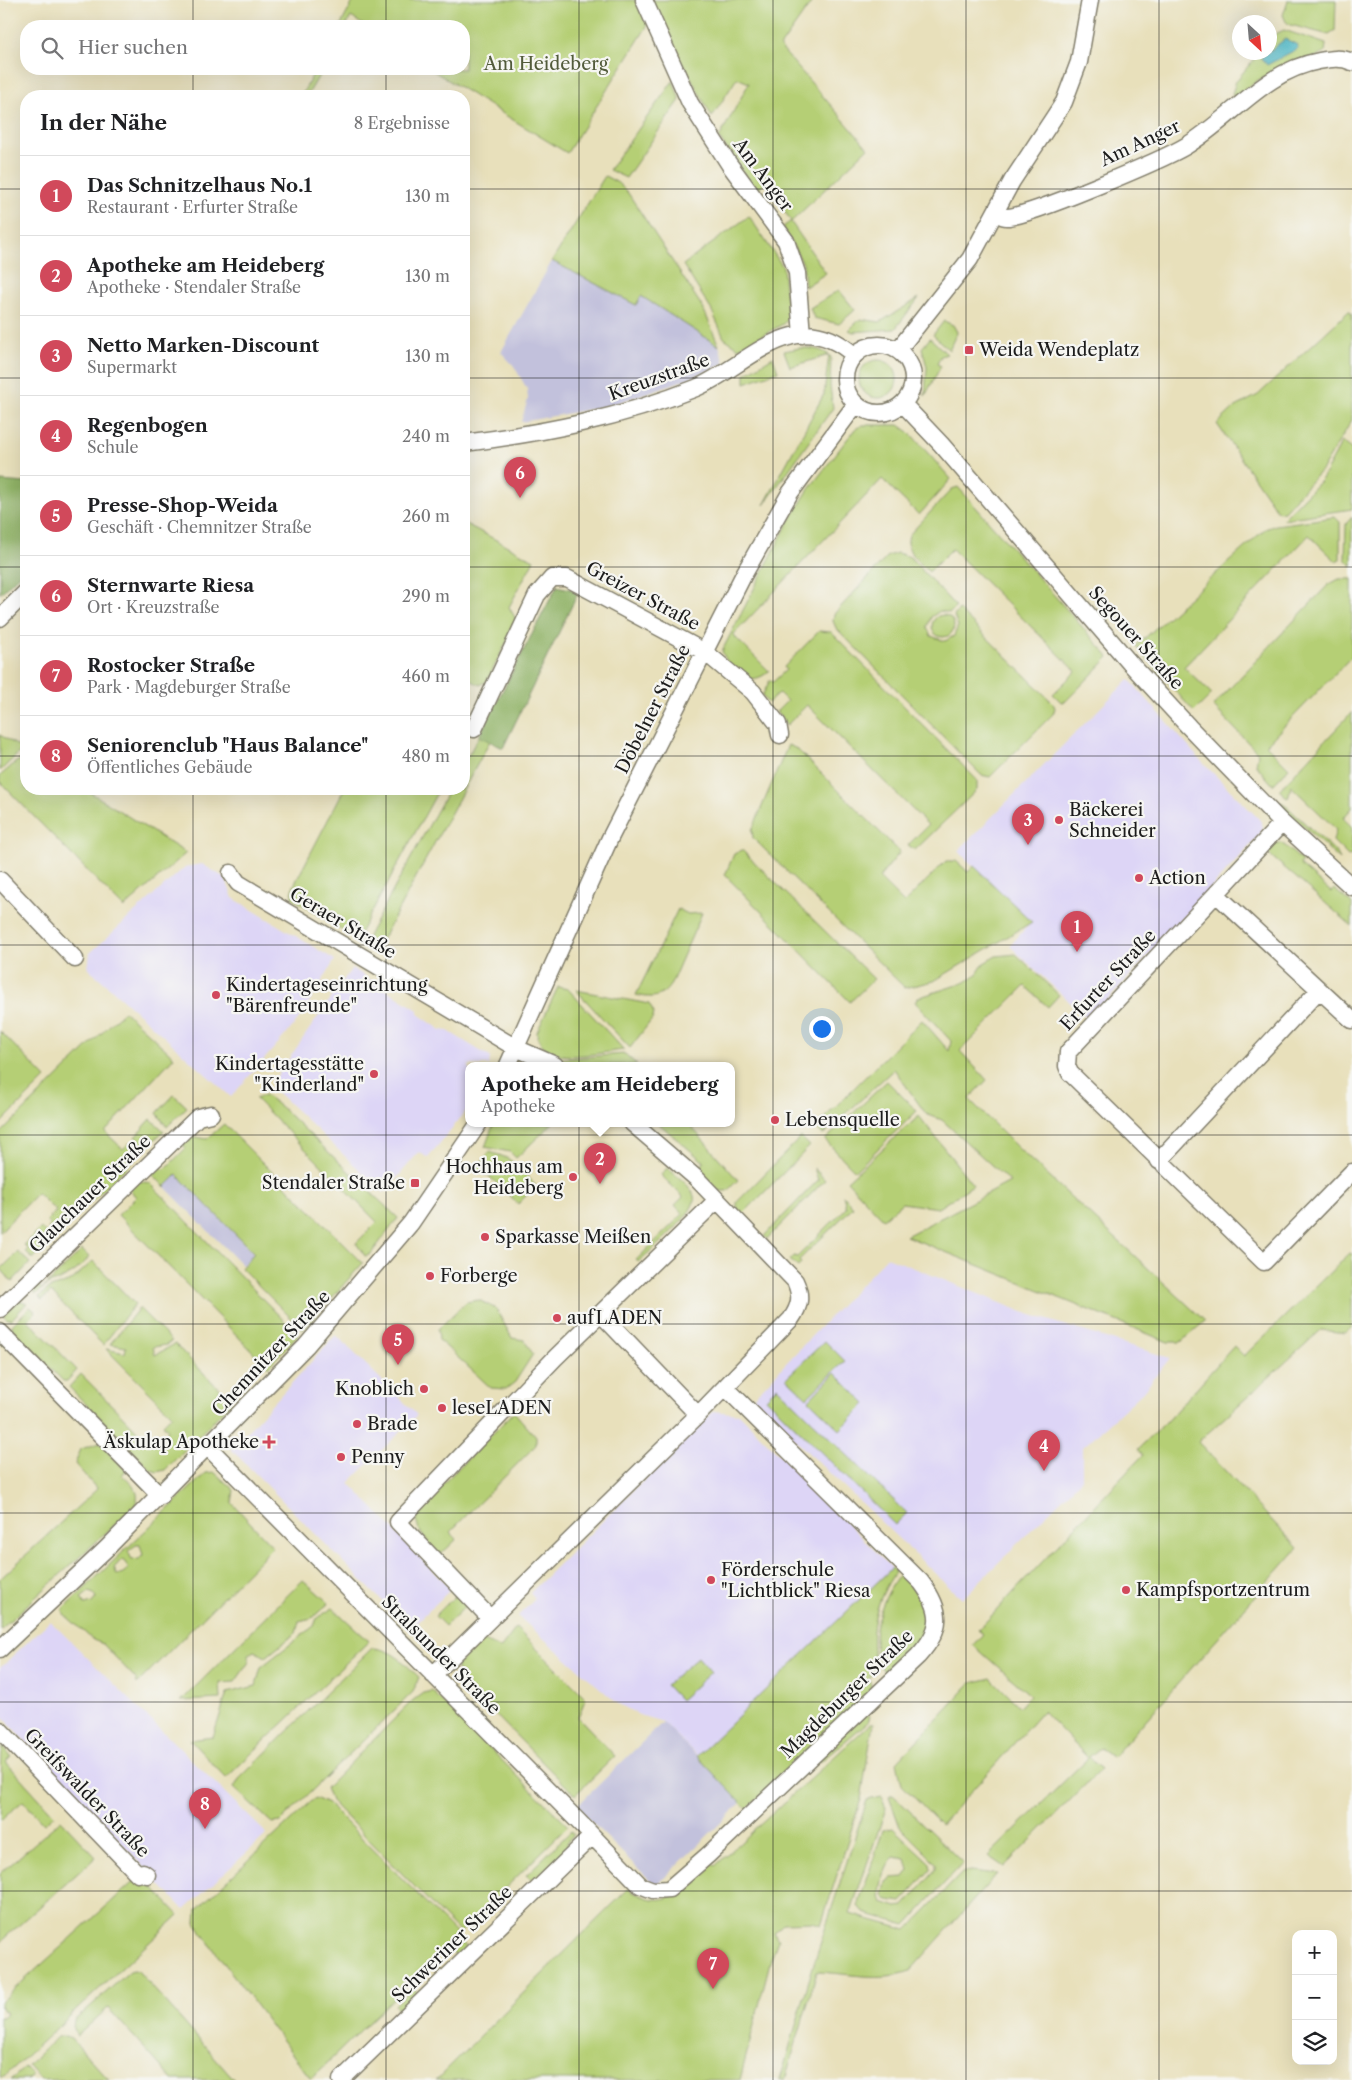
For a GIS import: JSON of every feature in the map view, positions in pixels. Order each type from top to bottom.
[{"type":"street","name":"Am Anger","points":[[644,0],[690,103],[729,164],[786,241],[797,273],[802,335]]},
{"type":"street","points":[[898,350],[934,307],[980,244],[1012,181],[1064,102],[1079,62],[1090,0]]},
{"type":"street","name":"Am Anger","points":[[995,213],[1006,217],[1042,207],[1160,158],[1186,146],[1267,81],[1301,64],[1348,60]]},
{"type":"street","name":"Kreuzstraße","points":[[470,442],[558,429],[634,410],[719,378],[772,343],[802,335],[820,334],[844,346],[854,355]]},
{"type":"street","points":[[882,345],[898,350],[908,360],[913,372],[913,385],[903,404],[893,410],[881,413],[869,412],[856,404],[845,386],[844,375],[848,364],[854,355],[868,346],[882,345]]},
{"type":"street","name":"Döbelner Straße","points":[[516,1048],[610,838],[778,512],[804,472],[856,404]]},
{"type":"street","name":"Segouer Straße","points":[[903,404],[941,444],[1130,662],[1282,824],[1352,887]]},
{"type":"street","name":"Greizer Straße","points":[[474,729],[537,595],[552,578],[567,578],[705,652],[753,692],[778,724],[780,735]]},
{"type":"street","points":[[0,618],[20,598]]},
{"type":"street","name":"Erfurter Straße","points":[[1282,824],[1068,1052],[1067,1066],[1070,1073],[1264,1262],[1352,1172]]},
{"type":"street","name":"Geraer Straße","points":[[231,873],[238,883],[274,906],[516,1048]]},
{"type":"street","points":[[0,880],[75,959]]},
{"type":"street","points":[[1216,894],[1352,1020]]},
{"type":"street","points":[[1159,1161],[1319,990]]},
{"type":"street","points":[[509,1062],[516,1048],[548,1062]]},
{"type":"street","name":"Glauchauer Straße","points":[[0,1309],[198,1117],[210,1114]]},
{"type":"street","name":"Chemnitzer Straße","points":[[0,1649],[209,1448],[306,1346],[411,1223],[476,1127]]},
{"type":"street","points":[[433,1675],[698,1415],[791,1320],[798,1310],[800,1291],[796,1281],[696,1178],[637,1127]]},
{"type":"street","points":[[490,1618],[398,1522],[601,1314],[720,1203]]},
{"type":"street","points":[[601,1314],[698,1415]]},
{"type":"street","points":[[0,1332],[160,1496]]},
{"type":"street","name":"Magdeburger Straße","points":[[646,1888],[661,1891],[670,1889],[708,1855],[918,1656],[936,1630],[938,1618],[930,1595],[921,1582],[725,1387]]},
{"type":"street","name":"Stralsunder Straße","points":[[209,1448],[592,1836],[633,1880],[646,1888]]},
{"type":"street","name":"Greifswalder Straße","points":[[0,1730],[138,1874],[143,1872],[147,1875]]},
{"type":"street","name":"Schweriner Straße","points":[[341,2080],[592,1836]]},
{"type":"shaded area","points":[[552,261],[636,305],[641,296],[719,346],[725,363],[705,373],[608,406],[521,422],[528,399],[527,389],[514,366],[501,352]]},
{"type":"shaded area","points":[[1129,679],[1202,762],[1260,820],[1263,827],[1259,836],[1089,1020],[1010,946],[1031,922],[958,851]]},
{"type":"shaded area","name":"Kindertageseinrichtung \"Bärenfreunde\"","points":[[202,864],[225,878],[233,898],[335,960],[296,1023],[231,1097],[88,968],[90,953],[185,867]]},
{"type":"shaded area","name":"Kindertagesstätte \"Kinderland\"","points":[[352,968],[418,1010],[418,1014],[441,1030],[448,1031],[490,1057],[489,1062],[465,1062],[465,1112],[428,1158],[419,1152],[384,1193],[277,1092],[272,1083]]},
{"type":"shaded area","points":[[177,1175],[254,1254],[242,1265],[165,1187]]},
{"type":"shaded area","points":[[887,1257],[1028,1314],[1170,1358],[1143,1392],[1082,1448],[1082,1479],[962,1599],[752,1399]]},
{"type":"shaded area","points":[[336,1335],[417,1415],[349,1483],[451,1589],[410,1629],[231,1449]]},
{"type":"shaded area","name":"Förderschule \"Lichtblick\" Riesa","points":[[714,1411],[739,1414],[892,1568],[697,1756],[663,1722],[639,1715],[617,1703],[518,1616],[535,1599],[530,1593]]},
{"type":"shaded area","points":[[50,1621],[267,1834],[184,1910],[0,1714],[0,1668]]},
{"type":"shaded area","points":[[663,1722],[742,1802],[656,1886],[576,1807]]},
{"type":"green space","name":"Am Heideberg","points":[[354,0],[638,0],[648,25],[567,153],[470,94],[470,90],[464,90],[440,75],[470,75],[470,20],[356,20],[351,17],[349,20],[343,20]]},
{"type":"green space","points":[[650,0],[813,0],[780,47],[868,148],[791,222],[826,273],[805,287],[803,264],[783,227],[791,221],[765,182],[756,191],[719,138],[749,83],[737,78],[712,117],[684,65],[678,65]]},
{"type":"green space","points":[[1288,0],[1336,0],[1335,31],[1329,35],[1287,24],[1283,15]]},
{"type":"green space","points":[[1284,30],[1326,44],[1325,53],[1258,80],[1235,98],[1232,94],[1236,81],[1253,60],[1263,60],[1267,65],[1270,60],[1277,60],[1277,51],[1285,39],[1277,45],[1277,33]]},
{"type":"green space","points":[[313,75],[319,75],[311,90],[304,90]]},
{"type":"green space","points":[[673,81],[680,100],[626,178],[609,170]]},
{"type":"green space","points":[[605,176],[618,183],[628,193],[703,308],[719,346],[641,296],[636,305],[552,261]]},
{"type":"green space","points":[[749,216],[783,267],[788,319],[783,324],[739,348],[724,338],[712,311],[683,265]]},
{"type":"green space","points":[[839,290],[855,310],[839,324],[814,318],[810,308]]},
{"type":"green space","points":[[919,298],[895,329],[853,332],[849,330],[860,319],[880,322]]},
{"type":"green space","points":[[1349,311],[1352,315],[1352,420],[1323,468],[1284,511],[1278,512],[1217,424],[1234,408],[1258,395]]},
{"type":"green space","points":[[944,321],[953,325],[957,332],[949,350],[933,335]]},
{"type":"green space","points":[[930,338],[947,354],[941,356],[937,364],[941,366],[925,396],[927,367],[922,348]]},
{"type":"green space","points":[[800,348],[817,349],[829,355],[790,367],[784,351]]},
{"type":"green space","points":[[829,355],[831,357],[830,386],[833,408],[764,505],[824,394]]},
{"type":"green space","points":[[773,357],[778,371],[745,383],[745,374]]},
{"type":"green space","points":[[878,360],[892,365],[897,379],[892,393],[878,398],[864,393],[859,379],[864,365]]},
{"type":"green space","points":[[863,425],[899,425],[909,432],[951,479],[919,515],[882,479],[733,635],[769,671],[755,678],[741,676],[730,666],[722,651],[787,525],[809,489],[855,429]]},
{"type":"green space","points":[[1342,442],[1352,450],[1352,509],[1283,519],[1322,479]]},
{"type":"green space","points":[[0,481],[20,483],[20,574],[0,594]]},
{"type":"green space","points":[[958,487],[1109,657],[1066,701],[1061,702],[1053,694],[1076,671],[952,549],[929,572],[910,551],[908,546],[909,535],[952,489]]},
{"type":"green space","points":[[1335,517],[1340,522],[1340,559],[1337,562],[1309,535],[1184,667],[1212,694],[1194,712],[1136,646],[1265,529],[1276,525]]},
{"type":"green space","points":[[1352,517],[1352,566],[1345,559],[1346,524]]},
{"type":"green space","points":[[470,526],[534,560],[509,607],[517,621],[487,681],[480,685],[470,680]]},
{"type":"green space","points":[[897,553],[910,557],[956,607],[950,613],[940,611],[931,617],[927,627],[931,636],[945,641],[954,636],[958,626],[954,616],[959,610],[1053,703],[1055,708],[1053,714],[990,777],[981,775],[836,628],[833,621],[834,614],[888,556]]},
{"type":"green space","points":[[1339,579],[1352,579],[1352,656],[1266,745],[1289,768],[1272,784],[1256,765],[1258,753],[1213,706],[1328,585]]},
{"type":"green space","points":[[557,586],[579,591],[503,748],[479,736]]},
{"type":"green space","points":[[943,615],[951,618],[954,626],[951,634],[943,637],[935,634],[932,626],[935,618]]},
{"type":"green space","points":[[819,631],[831,632],[977,780],[977,790],[915,850],[908,845],[928,825],[807,705],[787,725],[776,712],[787,701],[779,693],[768,703],[762,696],[770,680],[773,682],[786,670],[784,667]]},
{"type":"green space","points":[[1352,712],[1352,808],[1343,818],[1352,827],[1352,855],[1348,856],[1333,841],[1336,829],[1291,786],[1288,798],[1279,790]]},
{"type":"green space","points":[[0,735],[20,747],[20,752],[0,771]]},
{"type":"green space","points":[[479,736],[490,741],[470,778],[470,752]]},
{"type":"green space","points":[[788,745],[797,749],[900,852],[879,878],[904,903],[946,861],[956,861],[968,872],[974,866],[1032,922],[934,981],[905,988],[753,838],[752,830]]},
{"type":"green space","points":[[20,760],[20,795],[94,795],[186,853],[124,908],[0,782],[0,776]]},
{"type":"green space","points":[[341,795],[436,795],[357,939],[292,898],[292,889]]},
{"type":"green space","points":[[446,795],[461,795],[376,951],[369,947],[368,936]]},
{"type":"green space","points":[[1277,802],[1283,803],[1337,853],[1340,860]]},
{"type":"green space","points":[[1275,843],[1282,843],[1302,861],[1300,865],[1331,892],[1334,889],[1352,904],[1352,926],[1265,851]]},
{"type":"green space","points":[[742,850],[874,979],[850,1002],[725,875],[734,854]]},
{"type":"green space","points":[[678,909],[688,914],[702,913],[671,984],[660,995],[647,997],[636,995]]},
{"type":"green space","points":[[1016,954],[1059,995],[1048,1007],[1025,986],[960,1051],[987,1080],[969,1099],[1018,1148],[1205,1321],[1181,1342],[1168,1342],[906,1236],[1010,1182],[942,1120],[926,1114],[894,1069],[823,1135],[815,1127],[922,1020],[949,1051],[951,1041],[915,1002],[917,998],[966,982],[977,974],[984,963],[996,956]]},
{"type":"green space","points":[[558,987],[568,989],[624,1050],[567,1056],[552,1053],[544,1047],[539,1040],[537,1032]]},
{"type":"green space","points":[[576,990],[649,1004],[654,1013],[653,1018],[630,1048]]},
{"type":"green space","points":[[124,1011],[174,1057],[105,1132],[123,1149],[129,1143],[140,1154],[56,1236],[48,1228],[50,1225],[47,1221],[56,1211],[37,1193],[0,1232],[0,1134]]},
{"type":"green space","points":[[0,1031],[46,1078],[0,1124]]},
{"type":"green space","points":[[625,1054],[634,1062],[562,1062],[560,1061],[561,1059]]},
{"type":"green space","points":[[887,1081],[917,1111],[855,1171],[825,1140]]},
{"type":"green space","points":[[174,1095],[187,1107],[167,1127],[157,1113]]},
{"type":"green space","points":[[265,1095],[281,1107],[398,1218],[370,1255],[365,1256],[356,1243],[377,1222],[255,1098]]},
{"type":"green space","points":[[919,1116],[973,1185],[938,1208],[902,1203],[883,1219],[847,1181]]},
{"type":"green space","points":[[151,1119],[164,1131],[144,1149],[137,1143],[139,1140],[135,1137]]},
{"type":"green space","points":[[224,1124],[363,1263],[303,1330],[241,1268],[254,1253],[177,1175],[165,1187],[151,1173],[156,1162],[164,1170],[186,1148],[179,1140],[195,1137],[207,1139]]},
{"type":"green space","points":[[492,1127],[549,1127],[516,1158],[510,1152],[485,1147]]},
{"type":"green space","points":[[663,1127],[692,1127],[738,1180],[727,1191],[718,1191],[698,1171],[704,1162]]},
{"type":"green space","points":[[801,1137],[810,1146],[742,1215],[737,1208],[737,1202]]},
{"type":"green space","points":[[489,1152],[510,1160],[536,1186],[518,1204],[490,1177],[474,1169],[477,1163],[481,1164]]},
{"type":"green space","points":[[667,1168],[690,1188],[694,1196],[694,1203],[682,1221],[638,1262],[636,1260],[683,1214],[675,1205],[683,1197],[661,1175]]},
{"type":"green space","points":[[814,1168],[825,1180],[767,1239],[764,1236],[818,1180]]},
{"type":"green space","points":[[139,1181],[150,1183],[298,1335],[268,1367],[118,1215],[136,1197],[129,1189]]},
{"type":"green space","points":[[843,1195],[853,1207],[799,1260],[801,1264],[798,1267],[790,1260],[794,1256],[797,1257],[846,1208]]},
{"type":"green space","points":[[41,1228],[52,1239],[33,1259],[25,1252],[28,1249],[24,1245]]},
{"type":"green space","points":[[82,1250],[89,1257],[76,1271],[49,1284],[36,1294],[33,1290],[35,1282],[42,1289]]},
{"type":"green space","points":[[18,1252],[30,1263],[12,1282],[1,1269]]},
{"type":"green space","name":"Kampfsportzentrum","points":[[1350,1253],[1352,1254],[1352,1327],[1345,1333],[1321,1330],[1198,1442],[1298,1548],[1113,1757],[1100,1748],[1089,1757],[1101,1769],[1004,1867],[988,1856],[1088,1758],[1043,1711],[941,1825],[902,1785],[897,1762],[971,1683],[991,1678],[1020,1707],[1030,1695],[973,1645],[983,1634],[978,1630],[1143,1455],[1138,1449],[1165,1423],[1234,1346],[1244,1356]]},
{"type":"green space","points":[[93,1261],[135,1304],[103,1345],[51,1292],[42,1300],[39,1297],[48,1289],[71,1281]]},
{"type":"green space","points":[[19,1300],[27,1303],[12,1319],[7,1319],[3,1315]]},
{"type":"green space","points":[[479,1300],[496,1309],[512,1338],[524,1340],[533,1354],[515,1382],[506,1389],[491,1388],[439,1340],[438,1329],[466,1302]]},
{"type":"green space","points":[[30,1307],[36,1312],[28,1320],[77,1370],[67,1381],[63,1381],[12,1329],[12,1325]]},
{"type":"green space","points":[[139,1308],[172,1341],[166,1345],[153,1347],[155,1355],[175,1344],[232,1402],[165,1470],[157,1472],[151,1470],[69,1387],[81,1374],[146,1440],[154,1433],[160,1439],[168,1430],[163,1424],[172,1415],[106,1349],[125,1353],[126,1347],[110,1344]]},
{"type":"green space","points":[[825,1341],[845,1361],[807,1398],[786,1378]]},
{"type":"green space","points":[[835,1373],[866,1404],[840,1430],[809,1400]]},
{"type":"green space","points":[[777,1387],[907,1513],[895,1525],[766,1398]]},
{"type":"green space","points":[[514,1412],[536,1437],[536,1445],[450,1532],[457,1539],[439,1556],[419,1530],[416,1511]]},
{"type":"green space","points":[[100,1443],[126,1470],[122,1475],[137,1492],[135,1506],[0,1630],[0,1579],[97,1489],[75,1464],[81,1449]]},
{"type":"green space","points":[[214,1472],[234,1490],[232,1503],[273,1547],[137,1684],[136,1679],[103,1644],[93,1640],[64,1614],[63,1609],[206,1473]],"holes":[[[136,1545],[140,1545],[143,1555],[139,1559],[132,1560],[128,1551]],[[121,1560],[129,1568],[117,1575],[114,1568]],[[89,1592],[94,1594],[96,1598],[92,1603],[85,1605],[81,1598]]]},
{"type":"green space","points":[[892,1568],[896,1571],[882,1594],[875,1618],[873,1643],[876,1670],[869,1678],[872,1689],[747,1809],[697,1756]]},
{"type":"green space","points":[[901,1573],[923,1602],[927,1619],[921,1636],[924,1641],[888,1677],[880,1665],[876,1652],[875,1638],[877,1624],[886,1596]]},
{"type":"green space","points":[[303,1580],[329,1603],[312,1618],[299,1621],[296,1633],[266,1657],[254,1651],[249,1654],[249,1662],[235,1682],[220,1683],[221,1699],[181,1701]]},
{"type":"green space","points":[[456,1595],[467,1605],[445,1626],[435,1616]]},
{"type":"green space","points":[[333,1608],[369,1641],[226,1778],[190,1740],[213,1737],[227,1693],[256,1686],[261,1667],[314,1626],[317,1618]]},
{"type":"green space","points":[[516,1628],[586,1698],[578,1717],[615,1756],[575,1795],[463,1682],[456,1666],[483,1640],[500,1649]]},
{"type":"green space","points":[[372,1648],[392,1654],[419,1677],[413,1692],[280,1822],[272,1823],[234,1788],[239,1779]]},
{"type":"green space","points":[[698,1657],[711,1672],[680,1700],[666,1685]]},
{"type":"green space","points":[[432,1691],[568,1826],[460,1933],[331,1801],[326,1788],[412,1701],[423,1693]]},
{"type":"green space","points":[[866,1713],[870,1716],[868,1722],[820,1762],[817,1758]]},
{"type":"green space","points":[[870,1724],[873,1724],[861,1799],[821,1925],[813,1922],[784,1923],[774,1933],[778,1940],[770,1962],[740,2080],[436,2080],[628,1889],[642,1896],[654,1899],[664,1899],[674,1895],[710,1861],[715,1866]]},
{"type":"green space","points":[[2,1746],[11,1757],[6,1762],[54,1815],[44,1824],[23,1801],[0,1821]]},
{"type":"green space","points":[[893,1795],[963,1863],[906,1925],[864,1913],[858,1906],[883,1830],[893,1828],[930,1863],[931,1869],[901,1902],[888,1900],[883,1895],[886,1882],[891,1878],[904,1877],[909,1870],[906,1859],[894,1857],[888,1866],[881,1885],[880,1897],[882,1902],[897,1907],[904,1906],[936,1869],[936,1863],[900,1827],[889,1797]]},
{"type":"green space","points":[[881,1797],[886,1808],[850,1914],[907,1930],[962,1873],[971,1871],[997,1874],[910,1971],[887,1976],[817,1972],[785,2080],[780,2080],[814,1963],[867,1800]]},
{"type":"green space","points":[[315,1798],[328,1804],[458,1935],[311,2079],[196,1923],[197,1909]]},
{"type":"green space","points":[[61,1820],[96,1857],[0,1942],[0,1874]]},
{"type":"green space","points":[[571,1831],[573,1834],[567,1843],[568,1847],[533,1882],[526,1875]]},
{"type":"green space","points":[[141,1875],[179,1915],[4,2077],[0,2077],[0,2017],[7,2013],[0,2007],[0,2002]]},
{"type":"green space","points":[[460,1940],[467,1948],[458,1957],[450,1950]]},
{"type":"green space","points":[[130,1971],[138,1971],[235,2080],[173,2080],[108,2008],[77,2036],[73,2026],[74,2021]]},
{"type":"green space","points":[[413,1987],[420,1995],[402,2013],[395,2005]]},
{"type":"green space","points":[[65,2036],[71,2038],[109,2080],[41,2080],[28,2065],[57,2037]]},
{"type":"green space","points":[[25,2067],[33,2076],[28,2080],[11,2080]]},
{"type":"water","points":[[1285,39],[1298,45],[1297,49],[1277,60],[1277,45]]},
{"type":"water","points":[[1263,60],[1276,60],[1267,65]]},
{"type":"place","name":"Weida Wendeplatz","points":[[969,350]]},
{"type":"place","name":"Sternwarte Riesa","points":[[520,498]]},
{"type":"place","name":"Bäckerei Schneider","points":[[1059,820]]},
{"type":"place","name":"Netto Marken-Discount","points":[[1028,845]]},
{"type":"place","name":"Action","points":[[1139,878]]},
{"type":"place","name":"Das Schnitzelhaus No.1","points":[[1077,952]]},
{"type":"place","name":"Kindertageseinrichtung \"Bärenfreunde\"","points":[[216,995]]},
{"type":"place","name":"Kindertagesstätte \"Kinderland\"","points":[[374,1074]]},
{"type":"place","name":"Lebensquelle","points":[[775,1120]]},
{"type":"place","name":"Hochhaus am Heideberg","points":[[573,1177]]},
{"type":"place","name":"Stendaler Straße","points":[[415,1183]]},
{"type":"place","name":"Apotheke am Heideberg","points":[[600,1184]]},
{"type":"place","name":"Sparkasse Meißen","points":[[485,1237]]},
{"type":"place","name":"Forberge","points":[[430,1276]]},
{"type":"place","name":"aufLADEN","points":[[557,1318]]},
{"type":"place","name":"Presse-Shop-Weida","points":[[398,1365]]},
{"type":"place","name":"Knoblich","points":[[424,1389]]},
{"type":"place","name":"leseLADEN","points":[[442,1408]]},
{"type":"place","name":"Brade","points":[[357,1424]]},
{"type":"place","name":"Äskulap Apotheke","points":[[269,1442]]},
{"type":"place","name":"Penny","points":[[341,1457]]},
{"type":"place","name":"Regenbogen","points":[[1044,1471]]},
{"type":"place","name":"Förderschule \"Lichtblick\" Riesa","points":[[711,1580]]},
{"type":"place","name":"Kampfsportzentrum","points":[[1126,1590]]},
{"type":"place","name":"Seniorenclub \"Haus Balance\"","points":[[205,1829]]},
{"type":"place","name":"Rostocker Straße","points":[[713,1989]]}]
